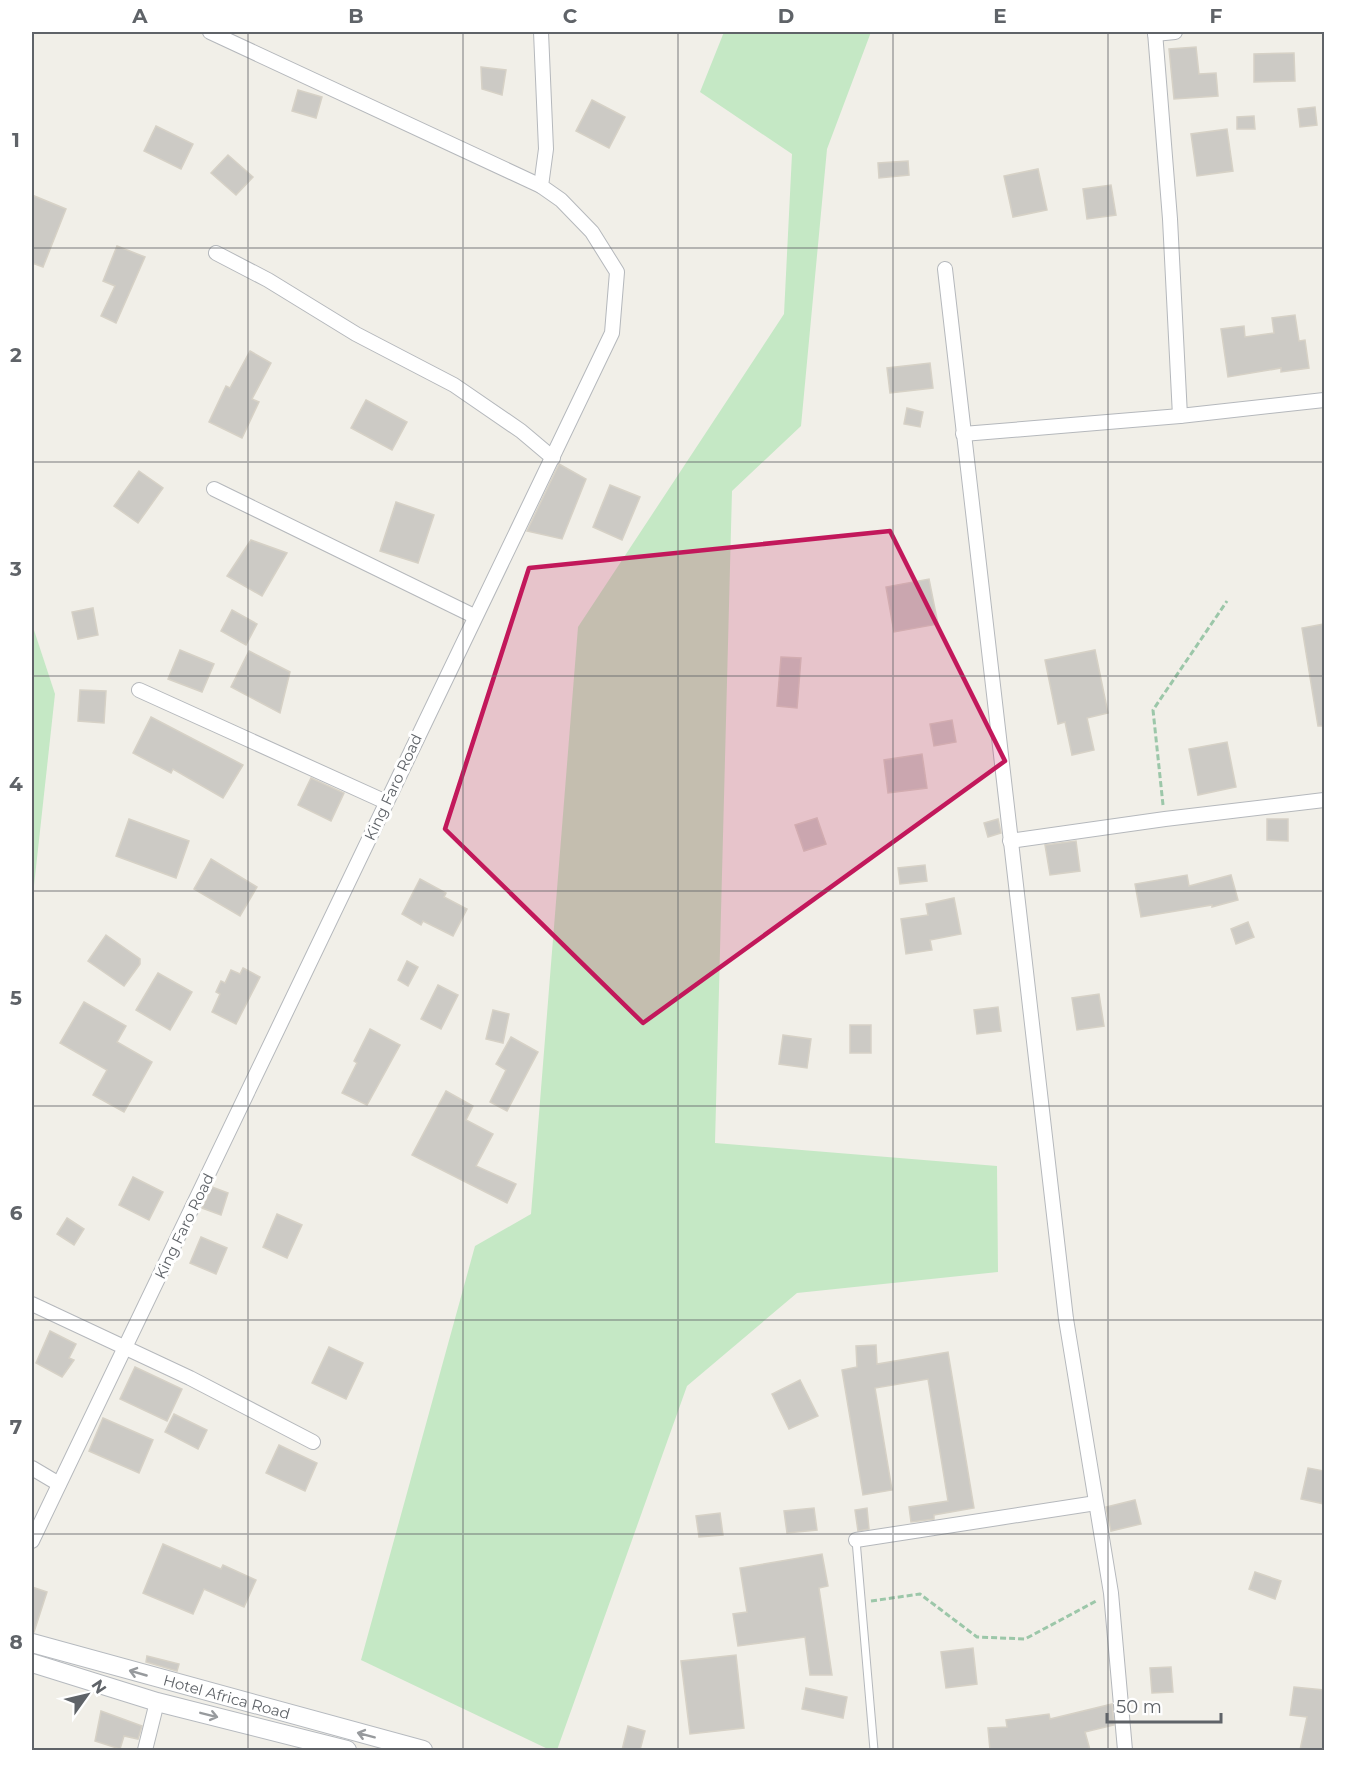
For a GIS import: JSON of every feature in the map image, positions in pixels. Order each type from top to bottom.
[{"type":"street","name":"King Faro Road","points":[[32,1541],[474,616],[612,333],[617,272],[592,232],[561,200],[542,186],[210,32]]},
{"type":"street","points":[[541,32],[546,149],[542,186]]},
{"type":"street","points":[[1175,32],[1155,33],[1170,219],[1180,416]]},
{"type":"street","points":[[216,252],[268,280],[356,333],[454,385],[520,431],[552,458]]},
{"type":"street","points":[[945,269],[1066,1319],[1111,1593],[1125,1750]]},
{"type":"street","points":[[963,434],[1180,416],[1324,400]]},
{"type":"street","points":[[214,489],[474,616]]},
{"type":"street","points":[[139,690],[386,802]]},
{"type":"street","points":[[1010,841],[1324,800]]},
{"type":"street","points":[[32,1304],[313,1442]]},
{"type":"street","points":[[32,1468],[59,1484]]},
{"type":"street","points":[[856,1540],[1096,1503]]},
{"type":"street","points":[[32,1665],[38,1644]]},
{"type":"street","name":"Hotel Africa Road","points":[[38,1644],[159,1680],[423,1750]]},
{"type":"street","name":"Hotel Africa Road","points":[[32,1665],[157,1701],[347,1750]]},
{"type":"street","points":[[145,1750],[157,1701]]},
{"type":"lane","points":[[856,1540],[874,1750]]},
{"type":"path","points":[[1165,819],[1153,710],[1227,601]]},
{"type":"path","points":[[860,1602],[920,1594],[977,1637],[1025,1639],[1111,1593]]},
{"type":"highlighted area","points":[[890,531],[1005,761],[643,1023],[445,829],[529,568]]},
{"type":"green space","points":[[724,32],[871,32],[827,149],[801,426],[732,491],[715,1143],[997,1166],[998,1272],[797,1293],[687,1386],[557,1750],[550,1750],[361,1660],[475,1246],[531,1214],[578,627],[784,314],[792,154],[700,92]]},
{"type":"green space","points":[[32,624],[55,694],[32,904]]},
{"type":"building","points":[[1196,47],[1199,74],[1216,73],[1218,96],[1174,99],[1169,49]]},
{"type":"building","points":[[1294,53],[1295,81],[1254,82],[1254,54]]},
{"type":"building","points":[[481,67],[506,70],[502,95],[482,89]]},
{"type":"building","points":[[298,90],[322,97],[316,118],[292,111]]},
{"type":"building","points":[[592,100],[625,117],[609,148],[576,131]]},
{"type":"building","points":[[1315,107],[1317,125],[1300,127],[1298,109]]},
{"type":"building","points":[[1254,116],[1255,129],[1237,129],[1237,117]]},
{"type":"building","points":[[156,126],[193,144],[181,169],[144,151]]},
{"type":"building","points":[[1227,129],[1233,171],[1197,176],[1191,134]]},
{"type":"building","points":[[228,155],[253,177],[236,195],[211,173]]},
{"type":"building","points":[[908,161],[909,175],[879,178],[878,163]]},
{"type":"building","points":[[1038,169],[1047,210],[1013,217],[1004,176]]},
{"type":"building","points":[[1111,185],[1116,215],[1087,219],[1083,189]]},
{"type":"building","points":[[32,195],[66,209],[43,267],[32,263]]},
{"type":"building","points":[[117,246],[145,257],[116,323],[101,316],[115,286],[103,281]]},
{"type":"building","points":[[1295,315],[1299,341],[1305,340],[1309,368],[1281,372],[1281,368],[1228,377],[1221,329],[1244,326],[1245,337],[1274,333],[1272,318]]},
{"type":"building","points":[[250,351],[271,363],[252,399],[259,402],[242,438],[209,422],[226,386],[230,388]]},
{"type":"building","points":[[930,363],[933,388],[890,393],[887,368]]},
{"type":"building","points":[[366,400],[407,422],[392,450],[351,428]]},
{"type":"building","points":[[907,408],[923,412],[920,427],[904,424]]},
{"type":"building","points":[[559,464],[586,479],[562,539],[527,531]]},
{"type":"building","points":[[139,471],[163,488],[138,523],[114,506]]},
{"type":"building","points":[[610,485],[640,497],[622,540],[593,527]]},
{"type":"building","points":[[396,502],[434,515],[418,563],[380,551]]},
{"type":"building","points":[[251,540],[287,553],[262,596],[227,576]]},
{"type":"building","points":[[929,579],[938,624],[894,632],[886,587]]},
{"type":"building","points":[[93,608],[98,635],[78,639],[72,612]]},
{"type":"building","points":[[232,610],[257,624],[246,645],[221,631]]},
{"type":"building","points":[[1324,624],[1324,726],[1318,726],[1302,628]]},
{"type":"building","points":[[180,650],[214,664],[202,692],[168,679]]},
{"type":"building","points":[[1095,650],[1108,713],[1087,718],[1094,750],[1072,755],[1065,722],[1058,724],[1045,660]]},
{"type":"building","points":[[249,651],[290,672],[280,713],[231,687]]},
{"type":"building","points":[[781,657],[801,658],[797,708],[777,706]]},
{"type":"building","points":[[80,690],[106,691],[104,723],[78,721]]},
{"type":"building","points":[[151,717],[243,765],[223,798],[173,769],[171,773],[133,753]]},
{"type":"building","points":[[952,720],[956,742],[934,746],[930,724]]},
{"type":"building","points":[[1227,742],[1236,787],[1198,795],[1189,749]]},
{"type":"building","points":[[922,754],[927,788],[888,793],[884,760]]},
{"type":"building","points":[[311,778],[344,793],[331,821],[298,805]]},
{"type":"building","points":[[817,818],[826,844],[804,851],[795,825]]},
{"type":"building","points":[[129,819],[189,841],[176,878],[116,856]]},
{"type":"building","points":[[998,819],[1001,833],[988,837],[984,823]]},
{"type":"building","points":[[1267,819],[1288,819],[1288,841],[1267,840]]},
{"type":"building","points":[[1076,841],[1080,871],[1050,875],[1045,845]]},
{"type":"building","points":[[211,859],[257,887],[240,916],[194,889]]},
{"type":"building","points":[[925,865],[927,881],[900,884],[898,868]]},
{"type":"building","points":[[1187,875],[1189,886],[1231,875],[1238,900],[1212,907],[1212,905],[1141,917],[1135,884]]},
{"type":"building","points":[[420,879],[446,893],[444,897],[467,909],[453,936],[423,921],[421,925],[402,914]]},
{"type":"building","points":[[954,898],[961,934],[930,940],[932,950],[906,954],[901,919],[928,915],[926,904]]},
{"type":"building","points":[[1248,922],[1254,937],[1236,944],[1231,929]]},
{"type":"building","points":[[106,935],[140,959],[140,964],[124,986],[88,961]]},
{"type":"building","points":[[407,961],[418,967],[408,986],[398,980]]},
{"type":"building","points":[[243,968],[260,977],[236,1024],[212,1012],[220,994],[216,992],[221,981],[225,983],[231,970],[240,974]]},
{"type":"building","points":[[158,973],[192,992],[170,1030],[136,1010]]},
{"type":"building","points":[[438,985],[458,995],[441,1029],[421,1019]]},
{"type":"building","points":[[1099,994],[1104,1026],[1077,1030],[1072,998]]},
{"type":"building","points":[[84,1002],[126,1026],[117,1042],[152,1062],[124,1112],[93,1095],[107,1070],[60,1043]]},
{"type":"building","points":[[998,1007],[1001,1031],[977,1034],[974,1010]]},
{"type":"building","points":[[493,1010],[509,1014],[503,1043],[486,1039]]},
{"type":"building","points":[[850,1025],[871,1025],[871,1053],[850,1053]]},
{"type":"building","points":[[370,1029],[400,1045],[367,1105],[342,1093],[357,1063],[354,1061]]},
{"type":"building","points":[[783,1035],[811,1039],[807,1068],[779,1064]]},
{"type":"building","points":[[511,1037],[538,1052],[507,1111],[490,1102],[506,1070],[496,1064]]},
{"type":"building","points":[[446,1091],[473,1106],[466,1120],[493,1134],[476,1166],[516,1184],[507,1203],[412,1155]]},
{"type":"building","points":[[133,1177],[163,1192],[149,1220],[119,1205]]},
{"type":"building","points":[[212,1187],[228,1193],[221,1215],[202,1208]]},
{"type":"building","points":[[277,1214],[302,1225],[287,1258],[263,1247]]},
{"type":"building","points":[[67,1218],[84,1229],[74,1245],[57,1234]]},
{"type":"building","points":[[201,1237],[227,1248],[216,1274],[190,1263]]},
{"type":"building","points":[[50,1331],[76,1344],[69,1358],[74,1360],[62,1377],[36,1363]]},
{"type":"building","points":[[876,1345],[877,1364],[948,1352],[974,1508],[934,1515],[934,1519],[911,1522],[909,1507],[948,1501],[928,1379],[875,1388],[892,1490],[863,1495],[842,1370],[857,1367],[856,1346]]},
{"type":"building","points":[[329,1347],[363,1363],[346,1399],[312,1383]]},
{"type":"building","points":[[135,1367],[182,1389],[167,1421],[120,1399]]},
{"type":"building","points":[[800,1380],[818,1416],[789,1429],[772,1394]]},
{"type":"building","points":[[174,1414],[207,1430],[198,1449],[165,1432]]},
{"type":"building","points":[[103,1418],[153,1440],[139,1473],[89,1451]]},
{"type":"building","points":[[279,1445],[317,1463],[305,1491],[266,1473]]},
{"type":"building","points":[[1308,1468],[1324,1471],[1324,1504],[1301,1499]]},
{"type":"building","points":[[1135,1500],[1141,1524],[1111,1531],[1106,1507]]},
{"type":"building","points":[[814,1508],[817,1530],[787,1533],[784,1511]]},
{"type":"building","points":[[867,1508],[869,1529],[858,1531],[855,1510]]},
{"type":"building","points":[[720,1513],[723,1535],[699,1537],[696,1516]]},
{"type":"building","points":[[163,1544],[221,1569],[223,1565],[256,1580],[244,1607],[204,1589],[193,1614],[143,1593]]},
{"type":"building","points":[[822,1554],[828,1586],[819,1588],[832,1675],[810,1675],[805,1637],[738,1646],[733,1614],[747,1612],[740,1568]]},
{"type":"building","points":[[1255,1572],[1281,1581],[1275,1599],[1249,1589]]},
{"type":"building","points":[[32,1587],[47,1592],[34,1632],[32,1631]]},
{"type":"building","points":[[973,1648],[977,1684],[946,1688],[941,1652]]},
{"type":"building","points":[[736,1655],[744,1728],[690,1734],[681,1661]]},
{"type":"building","points":[[147,1656],[179,1664],[177,1671],[146,1662]]},
{"type":"building","points":[[1171,1667],[1173,1692],[1152,1693],[1150,1668]]},
{"type":"building","points":[[1294,1687],[1324,1690],[1324,1750],[1300,1750],[1307,1717],[1290,1715]]},
{"type":"building","points":[[806,1688],[847,1697],[843,1718],[802,1709]]},
{"type":"building","points":[[1112,1704],[1114,1725],[1085,1732],[1090,1750],[990,1750],[988,1728],[1007,1727],[1006,1720],[1049,1714],[1050,1719]]},
{"type":"building","points":[[101,1711],[142,1726],[138,1739],[124,1736],[120,1749],[95,1741]]},
{"type":"building","points":[[628,1726],[645,1731],[640,1750],[622,1750]]}]
